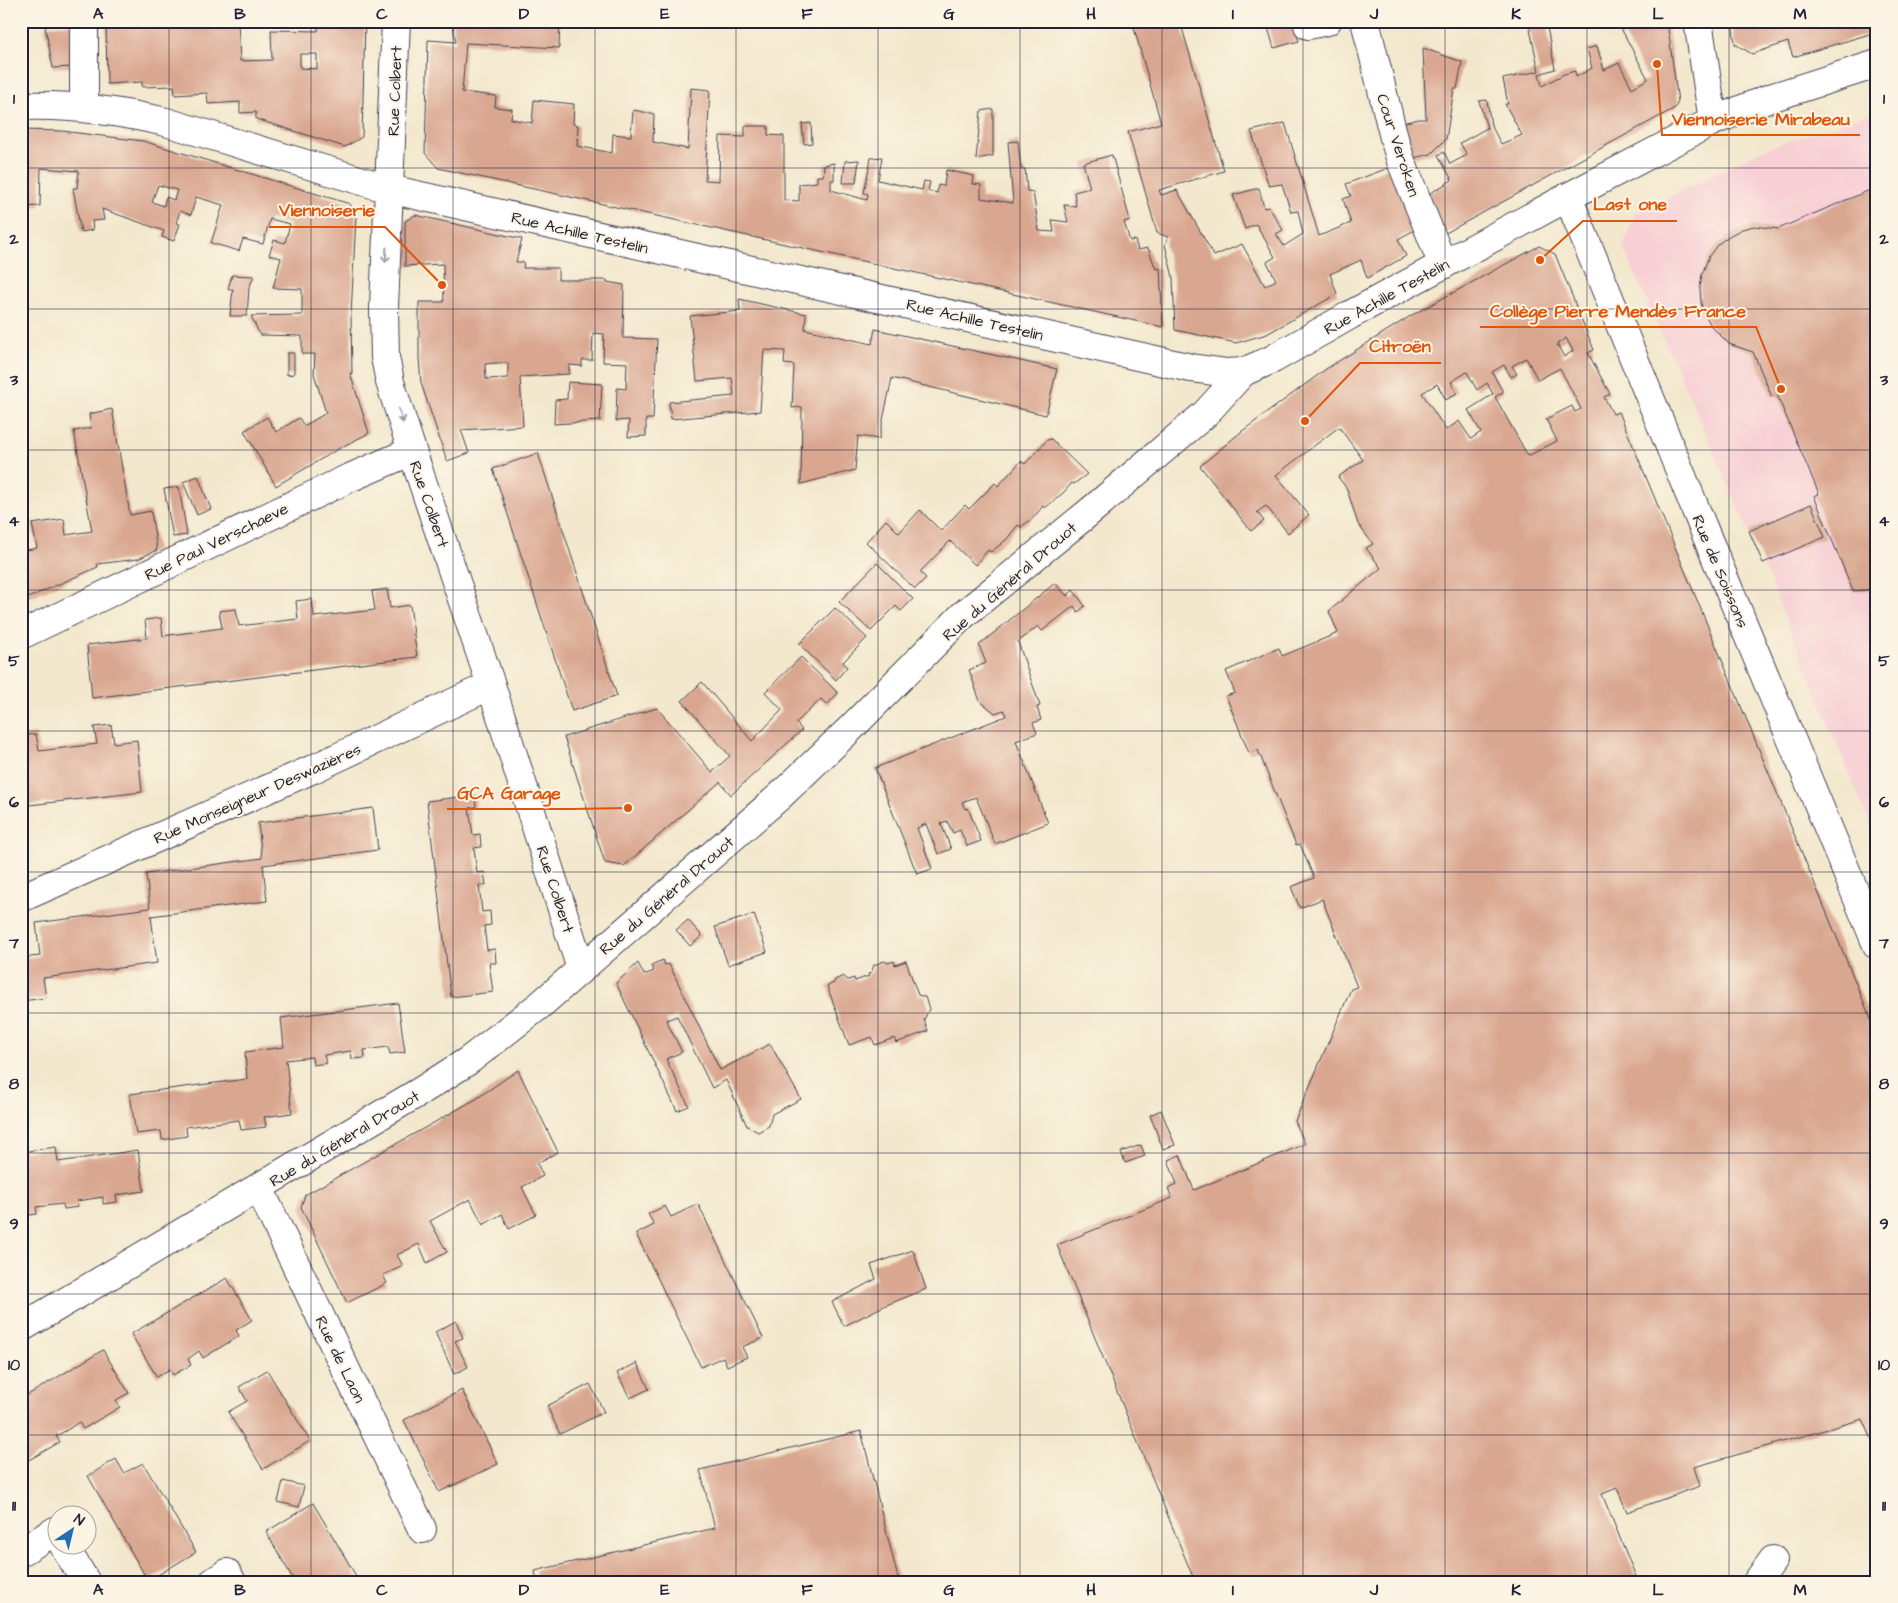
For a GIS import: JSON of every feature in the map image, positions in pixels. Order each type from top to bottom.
[{"type":"street","points":[[84,21],[84,108]]},
{"type":"street","name":"Rue Colbert","points":[[396,21],[384,307],[385,357],[390,382],[491,685],[581,969]]},
{"type":"street","points":[[1308,21],[1308,25],[1327,21]]},
{"type":"street","name":"Cour Veroken","points":[[1365,21],[1386,112],[1396,146],[1443,265]]},
{"type":"street","points":[[1698,21],[1713,121]]},
{"type":"street","name":"Rue Achille Testelin","points":[[21,106],[84,108],[133,114],[166,122],[389,189],[1191,368],[1227,373],[1243,372],[1273,359],[1350,315],[1568,197],[1713,121],[1770,98],[1877,64]]},
{"type":"street","name":"Rue de Soissons","points":[[1568,197],[1705,534],[1877,945]]},
{"type":"street","name":"Rue du Général Drouot","points":[[21,1328],[421,1091],[468,1060],[540,1005],[780,796],[963,616],[1205,414],[1243,372]]},
{"type":"street","name":"Rue Paul Verschaeve","points":[[21,635],[347,479],[412,450]]},
{"type":"street","name":"Rue Monseigneur Deswazières","points":[[21,898],[313,769],[491,685]]},
{"type":"street","name":"Rue de Laon","points":[[259,1188],[422,1529]]},
{"type":"street","points":[[21,1552],[48,1535]]},
{"type":"street","points":[[70,1556],[86,1582]]},
{"type":"street","points":[[1757,1582],[1773,1560]]},
{"type":"street","points":[[213,1582],[227,1573],[232,1582]]},
{"type":"shaded area","points":[[1877,111],[1877,842],[1763,563],[1623,247],[1635,214],[1762,150]]},
{"type":"building","points":[[106,21],[238,21],[240,61],[272,60],[271,30],[318,31],[318,21],[365,21],[362,137],[345,147],[256,119],[256,112],[240,113],[240,102],[208,104],[207,93],[175,95],[174,86],[142,87],[142,82],[107,84]],"holes":[[[300,54],[317,54],[317,69],[300,68]]]},
{"type":"building","points":[[452,21],[560,21],[559,48],[466,43],[462,92],[496,96],[495,107],[512,109],[511,119],[532,123],[534,100],[574,104],[573,124],[578,125],[577,146],[612,153],[613,134],[631,136],[633,110],[654,114],[653,142],[688,149],[691,88],[710,90],[705,180],[719,181],[720,136],[745,137],[745,126],[768,126],[768,135],[784,136],[784,200],[799,201],[799,184],[817,182],[817,176],[823,176],[824,165],[834,163],[834,180],[831,180],[831,190],[867,200],[868,194],[864,193],[871,158],[882,157],[878,180],[922,190],[924,181],[930,182],[928,191],[937,193],[938,185],[944,186],[946,170],[974,176],[973,184],[981,185],[981,198],[1013,203],[1008,142],[1018,141],[1021,169],[1025,169],[1027,191],[1033,192],[1039,231],[1054,232],[1052,220],[1068,222],[1064,205],[1076,206],[1074,192],[1090,188],[1083,163],[1112,155],[1130,220],[1124,222],[1130,241],[1135,240],[1138,250],[1148,248],[1156,269],[1160,268],[1163,327],[438,168],[425,153],[428,40],[456,42]]},
{"type":"building","points":[[1132,21],[1180,21],[1224,171],[1159,190],[1161,195],[1177,190],[1214,256],[1242,244],[1265,286],[1276,280],[1267,262],[1275,257],[1256,224],[1245,229],[1233,195],[1259,188],[1264,208],[1269,207],[1283,230],[1276,234],[1284,246],[1303,234],[1298,211],[1291,212],[1282,184],[1269,186],[1251,131],[1285,123],[1319,236],[1351,223],[1343,199],[1351,196],[1346,184],[1396,165],[1420,227],[1398,239],[1406,256],[1367,278],[1361,260],[1330,274],[1337,294],[1267,334],[1236,343],[1175,330],[1173,277],[1165,245],[1168,237],[1157,233],[1128,132],[1161,123]]},
{"type":"building","points":[[1266,21],[1293,21],[1299,41],[1274,48]]},
{"type":"building","points":[[1564,21],[1592,21],[1592,22],[1565,26]]},
{"type":"building","points":[[1617,21],[1667,21],[1678,102],[1675,108],[1442,235],[1424,197],[1452,180],[1438,155],[1444,152],[1450,164],[1467,155],[1460,143],[1487,128],[1479,101],[1487,100],[1491,125],[1501,144],[1522,135],[1505,104],[1508,104],[1503,79],[1539,71],[1529,25],[1546,22],[1555,69],[1539,74],[1542,86],[1564,74],[1575,71],[1576,77],[1592,68],[1587,49],[1597,46],[1604,70],[1619,63],[1632,88],[1648,79]]},
{"type":"building","points":[[1732,21],[1869,21],[1873,33],[1793,57],[1788,42],[1752,54],[1735,44]]},
{"type":"building","points":[[71,24],[72,67],[53,68],[45,26]]},
{"type":"building","points":[[1423,48],[1462,62],[1457,89],[1454,89],[1446,139],[1431,154],[1409,159],[1398,124],[1426,119]]},
{"type":"building","points":[[993,109],[993,156],[976,159],[981,111]]},
{"type":"building","points":[[811,123],[812,143],[804,144],[802,124]]},
{"type":"building","points":[[21,130],[62,131],[143,141],[350,204],[356,216],[351,316],[352,374],[350,373],[369,433],[276,486],[244,431],[267,417],[276,432],[299,418],[304,426],[326,413],[314,374],[315,354],[302,354],[302,336],[260,335],[251,316],[302,315],[302,289],[273,288],[281,258],[269,255],[274,240],[285,243],[290,224],[270,219],[263,244],[243,239],[239,251],[211,243],[223,205],[196,197],[191,215],[180,211],[176,223],[180,224],[174,241],[162,237],[164,231],[102,209],[104,220],[92,221],[93,230],[81,232],[73,188],[77,188],[79,171],[41,168],[40,206],[21,207]],"holes":[[[158,185],[177,190],[174,200],[166,197],[164,206],[152,202]]]},
{"type":"building","points":[[859,160],[856,183],[843,183],[845,161]]},
{"type":"building","points":[[1877,187],[1877,589],[1853,591],[1814,496],[1819,494],[1777,395],[1772,397],[1753,352],[1729,344],[1712,327],[1704,313],[1700,288],[1702,274],[1709,256],[1718,244],[1729,236],[1742,229],[1754,226],[1778,229]]},
{"type":"building","points":[[415,215],[522,239],[516,262],[524,262],[523,268],[558,268],[558,280],[607,280],[607,282],[624,285],[623,338],[657,339],[653,419],[646,419],[646,436],[628,437],[629,420],[616,421],[617,388],[626,389],[627,363],[603,362],[604,334],[593,333],[592,360],[582,360],[582,366],[569,365],[569,374],[520,377],[523,426],[461,430],[469,453],[447,461],[421,383],[419,358],[419,302],[444,302],[443,264],[405,266],[405,221]],"holes":[[[508,363],[508,378],[486,379],[485,364]]]},
{"type":"building","points":[[1539,246],[1555,254],[1594,350],[1588,353],[1610,394],[1604,397],[1613,414],[1619,412],[1877,1034],[1877,1451],[1863,1419],[1694,1467],[1700,1486],[1627,1512],[1617,1488],[1602,1494],[1638,1582],[1195,1582],[1057,1245],[1172,1198],[1168,1188],[1177,1184],[1168,1160],[1180,1155],[1194,1190],[1305,1144],[1295,1121],[1351,989],[1357,987],[1322,899],[1300,908],[1291,887],[1314,878],[1300,844],[1296,845],[1258,750],[1249,753],[1226,696],[1235,693],[1226,671],[1279,648],[1282,656],[1338,633],[1329,611],[1381,568],[1366,548],[1373,544],[1358,524],[1347,489],[1338,477],[1363,460],[1339,427],[1276,475],[1309,515],[1288,533],[1266,506],[1257,512],[1264,521],[1251,531],[1200,466],[1241,432],[1326,369],[1412,315]],"holes":[[[1566,338],[1573,351],[1564,357],[1557,344]],[[1526,358],[1538,380],[1560,368],[1581,409],[1575,412],[1572,406],[1546,419],[1557,441],[1528,456],[1495,397],[1503,392],[1492,372],[1504,365],[1511,377],[1517,374],[1512,366]],[[1467,372],[1477,390],[1487,383],[1493,394],[1468,410],[1481,432],[1471,439],[1459,421],[1446,430],[1422,393],[1437,384],[1446,400],[1457,393],[1451,382]]]},
{"type":"building","points":[[232,275],[254,276],[249,288],[247,316],[230,316],[233,289],[228,289]]},
{"type":"building","points":[[739,299],[806,314],[805,329],[872,344],[875,329],[1057,369],[1046,415],[892,378],[879,439],[858,436],[855,470],[801,484],[802,407],[792,408],[794,365],[784,364],[785,351],[764,350],[760,411],[671,419],[669,402],[734,396],[732,378],[697,381],[690,316],[740,311]]},
{"type":"building","points":[[287,353],[294,353],[294,374],[287,375]]},
{"type":"building","points":[[568,382],[602,384],[600,421],[554,424],[555,400],[567,399]]},
{"type":"building","points":[[112,409],[130,515],[151,511],[157,550],[138,559],[97,564],[98,567],[21,601],[21,551],[37,548],[32,524],[64,519],[66,535],[92,531],[74,431],[91,428],[89,414]]},
{"type":"building","points":[[1051,439],[1087,474],[1074,484],[1072,483],[1045,508],[1043,506],[1034,517],[1021,527],[1018,525],[1006,540],[991,552],[988,550],[975,565],[950,541],[920,572],[926,578],[915,589],[866,542],[886,520],[899,533],[920,510],[941,531],[965,505],[969,509],[995,483],[998,486],[1021,461],[1025,464],[1047,440]]},
{"type":"building","points":[[538,453],[617,696],[572,711],[493,469]]},
{"type":"building","points":[[198,476],[211,509],[197,515],[183,482]]},
{"type":"building","points":[[179,487],[187,535],[173,537],[164,489]]},
{"type":"building","points":[[1811,504],[1825,537],[1763,563],[1749,531]]},
{"type":"building","points":[[877,563],[913,599],[901,611],[896,606],[871,631],[839,602]]},
{"type":"building","points":[[1055,583],[1067,596],[1073,590],[1085,606],[1078,612],[1074,606],[1042,631],[1038,626],[1018,642],[1040,706],[1037,707],[1041,720],[1033,723],[1037,733],[1016,741],[1048,823],[995,844],[976,797],[962,802],[965,809],[968,808],[981,841],[967,846],[960,830],[953,833],[947,821],[941,823],[951,849],[938,854],[926,824],[917,828],[932,869],[917,874],[875,768],[1006,716],[1004,710],[995,713],[980,701],[969,670],[986,663],[979,645]]},
{"type":"building","points":[[387,589],[390,608],[410,605],[417,657],[92,698],[87,645],[147,638],[145,620],[161,618],[163,636],[222,628],[219,611],[236,609],[239,626],[298,619],[296,601],[312,599],[314,617],[375,610],[372,591]]},
{"type":"building","points":[[835,608],[867,638],[843,662],[847,667],[836,680],[799,644]]},
{"type":"building","points":[[801,657],[838,693],[827,705],[821,699],[796,723],[802,730],[731,795],[720,782],[624,866],[605,863],[564,737],[657,708],[712,772],[730,756],[682,701],[702,682],[752,741],[782,710],[765,692]]},
{"type":"building","points":[[111,725],[114,743],[137,740],[142,792],[21,806],[21,736],[36,734],[39,751],[97,744],[94,727]]},
{"type":"building","points":[[475,795],[476,807],[469,808],[473,835],[480,834],[481,847],[474,848],[477,873],[484,872],[486,885],[479,885],[482,912],[490,911],[491,925],[484,926],[487,950],[495,949],[496,963],[489,963],[493,992],[451,997],[427,801]]},
{"type":"building","points":[[373,808],[378,850],[263,865],[267,901],[151,916],[157,963],[43,978],[46,998],[21,1001],[21,958],[40,956],[36,923],[150,908],[146,874],[262,858],[258,823]]},
{"type":"building","points":[[754,914],[767,952],[728,965],[715,927]]},
{"type":"building","points":[[688,920],[702,936],[690,946],[676,930]]},
{"type":"building","points":[[663,960],[665,965],[669,964],[720,1070],[770,1044],[801,1099],[772,1114],[769,1126],[758,1132],[747,1126],[726,1080],[712,1088],[677,1016],[666,1020],[682,1052],[666,1059],[689,1106],[677,1111],[616,983],[638,963],[644,975],[654,971],[651,965]]},
{"type":"building","points":[[884,961],[888,963],[894,961],[895,965],[906,961],[918,995],[925,997],[929,1009],[924,1020],[928,1031],[896,1043],[894,1038],[875,1045],[872,1037],[849,1045],[827,986],[843,976],[848,980],[854,978],[855,981],[869,976],[868,974],[871,973],[874,965]]},
{"type":"building","points":[[398,1003],[405,1052],[390,1054],[388,1047],[364,1050],[365,1058],[352,1059],[351,1051],[324,1055],[326,1063],[313,1065],[312,1057],[286,1060],[292,1113],[264,1117],[266,1127],[241,1130],[239,1120],[186,1127],[187,1136],[162,1140],[161,1131],[136,1134],[130,1094],[247,1079],[245,1052],[284,1047],[281,1018]]},
{"type":"building","points":[[518,1070],[558,1152],[537,1163],[543,1176],[522,1187],[536,1215],[509,1229],[502,1214],[483,1225],[470,1199],[430,1221],[447,1252],[427,1263],[419,1244],[397,1255],[403,1266],[383,1275],[387,1283],[347,1303],[301,1207],[305,1195],[476,1099]]},
{"type":"building","points":[[1161,1110],[1175,1145],[1163,1149],[1150,1115]]},
{"type":"building","points":[[1141,1145],[1145,1156],[1125,1163],[1121,1152]]},
{"type":"building","points":[[56,1147],[58,1162],[138,1150],[144,1191],[116,1195],[117,1202],[103,1204],[103,1197],[77,1201],[78,1207],[64,1209],[63,1204],[36,1207],[37,1214],[24,1216],[21,1198],[21,1152]]},
{"type":"building","points":[[698,1204],[763,1338],[742,1347],[747,1357],[727,1366],[723,1357],[701,1367],[636,1234],[654,1225],[648,1214],[665,1206],[671,1217]]},
{"type":"building","points":[[913,1250],[926,1289],[884,1306],[844,1326],[832,1302],[876,1279],[871,1265]]},
{"type":"building","points":[[227,1278],[252,1320],[236,1330],[239,1336],[203,1358],[199,1351],[188,1359],[191,1365],[173,1375],[170,1369],[157,1377],[131,1334]]},
{"type":"building","points":[[456,1321],[463,1338],[455,1341],[468,1367],[454,1374],[435,1332]]},
{"type":"building","points":[[103,1350],[129,1393],[116,1400],[120,1407],[83,1429],[79,1422],[56,1436],[60,1442],[22,1464],[21,1399]]},
{"type":"building","points":[[637,1363],[649,1389],[630,1398],[617,1373]]},
{"type":"building","points":[[267,1370],[310,1441],[263,1469],[228,1412],[247,1401],[239,1387]]},
{"type":"building","points":[[590,1384],[604,1412],[560,1434],[547,1406]]},
{"type":"building","points":[[462,1390],[498,1464],[439,1492],[404,1420]]},
{"type":"building","points":[[861,1431],[899,1582],[537,1582],[535,1571],[715,1528],[700,1470]]},
{"type":"building","points":[[116,1459],[124,1473],[143,1463],[196,1552],[148,1581],[88,1476]]},
{"type":"building","points":[[283,1481],[304,1486],[299,1507],[278,1502]]},
{"type":"building","points":[[313,1503],[359,1582],[295,1582],[266,1532]]},
{"type":"place","name":"Viennoiserie Mirabeau","points":[[1657,64]]},
{"type":"place","name":"Last one","points":[[1540,260]]},
{"type":"place","name":"Viennoiserie","points":[[442,285]]},
{"type":"place","name":"Collège Pierre Mendès France","points":[[1781,389]]},
{"type":"place","name":"Citroën","points":[[1305,421]]},
{"type":"place","name":"GCA Garage","points":[[628,808]]}]
